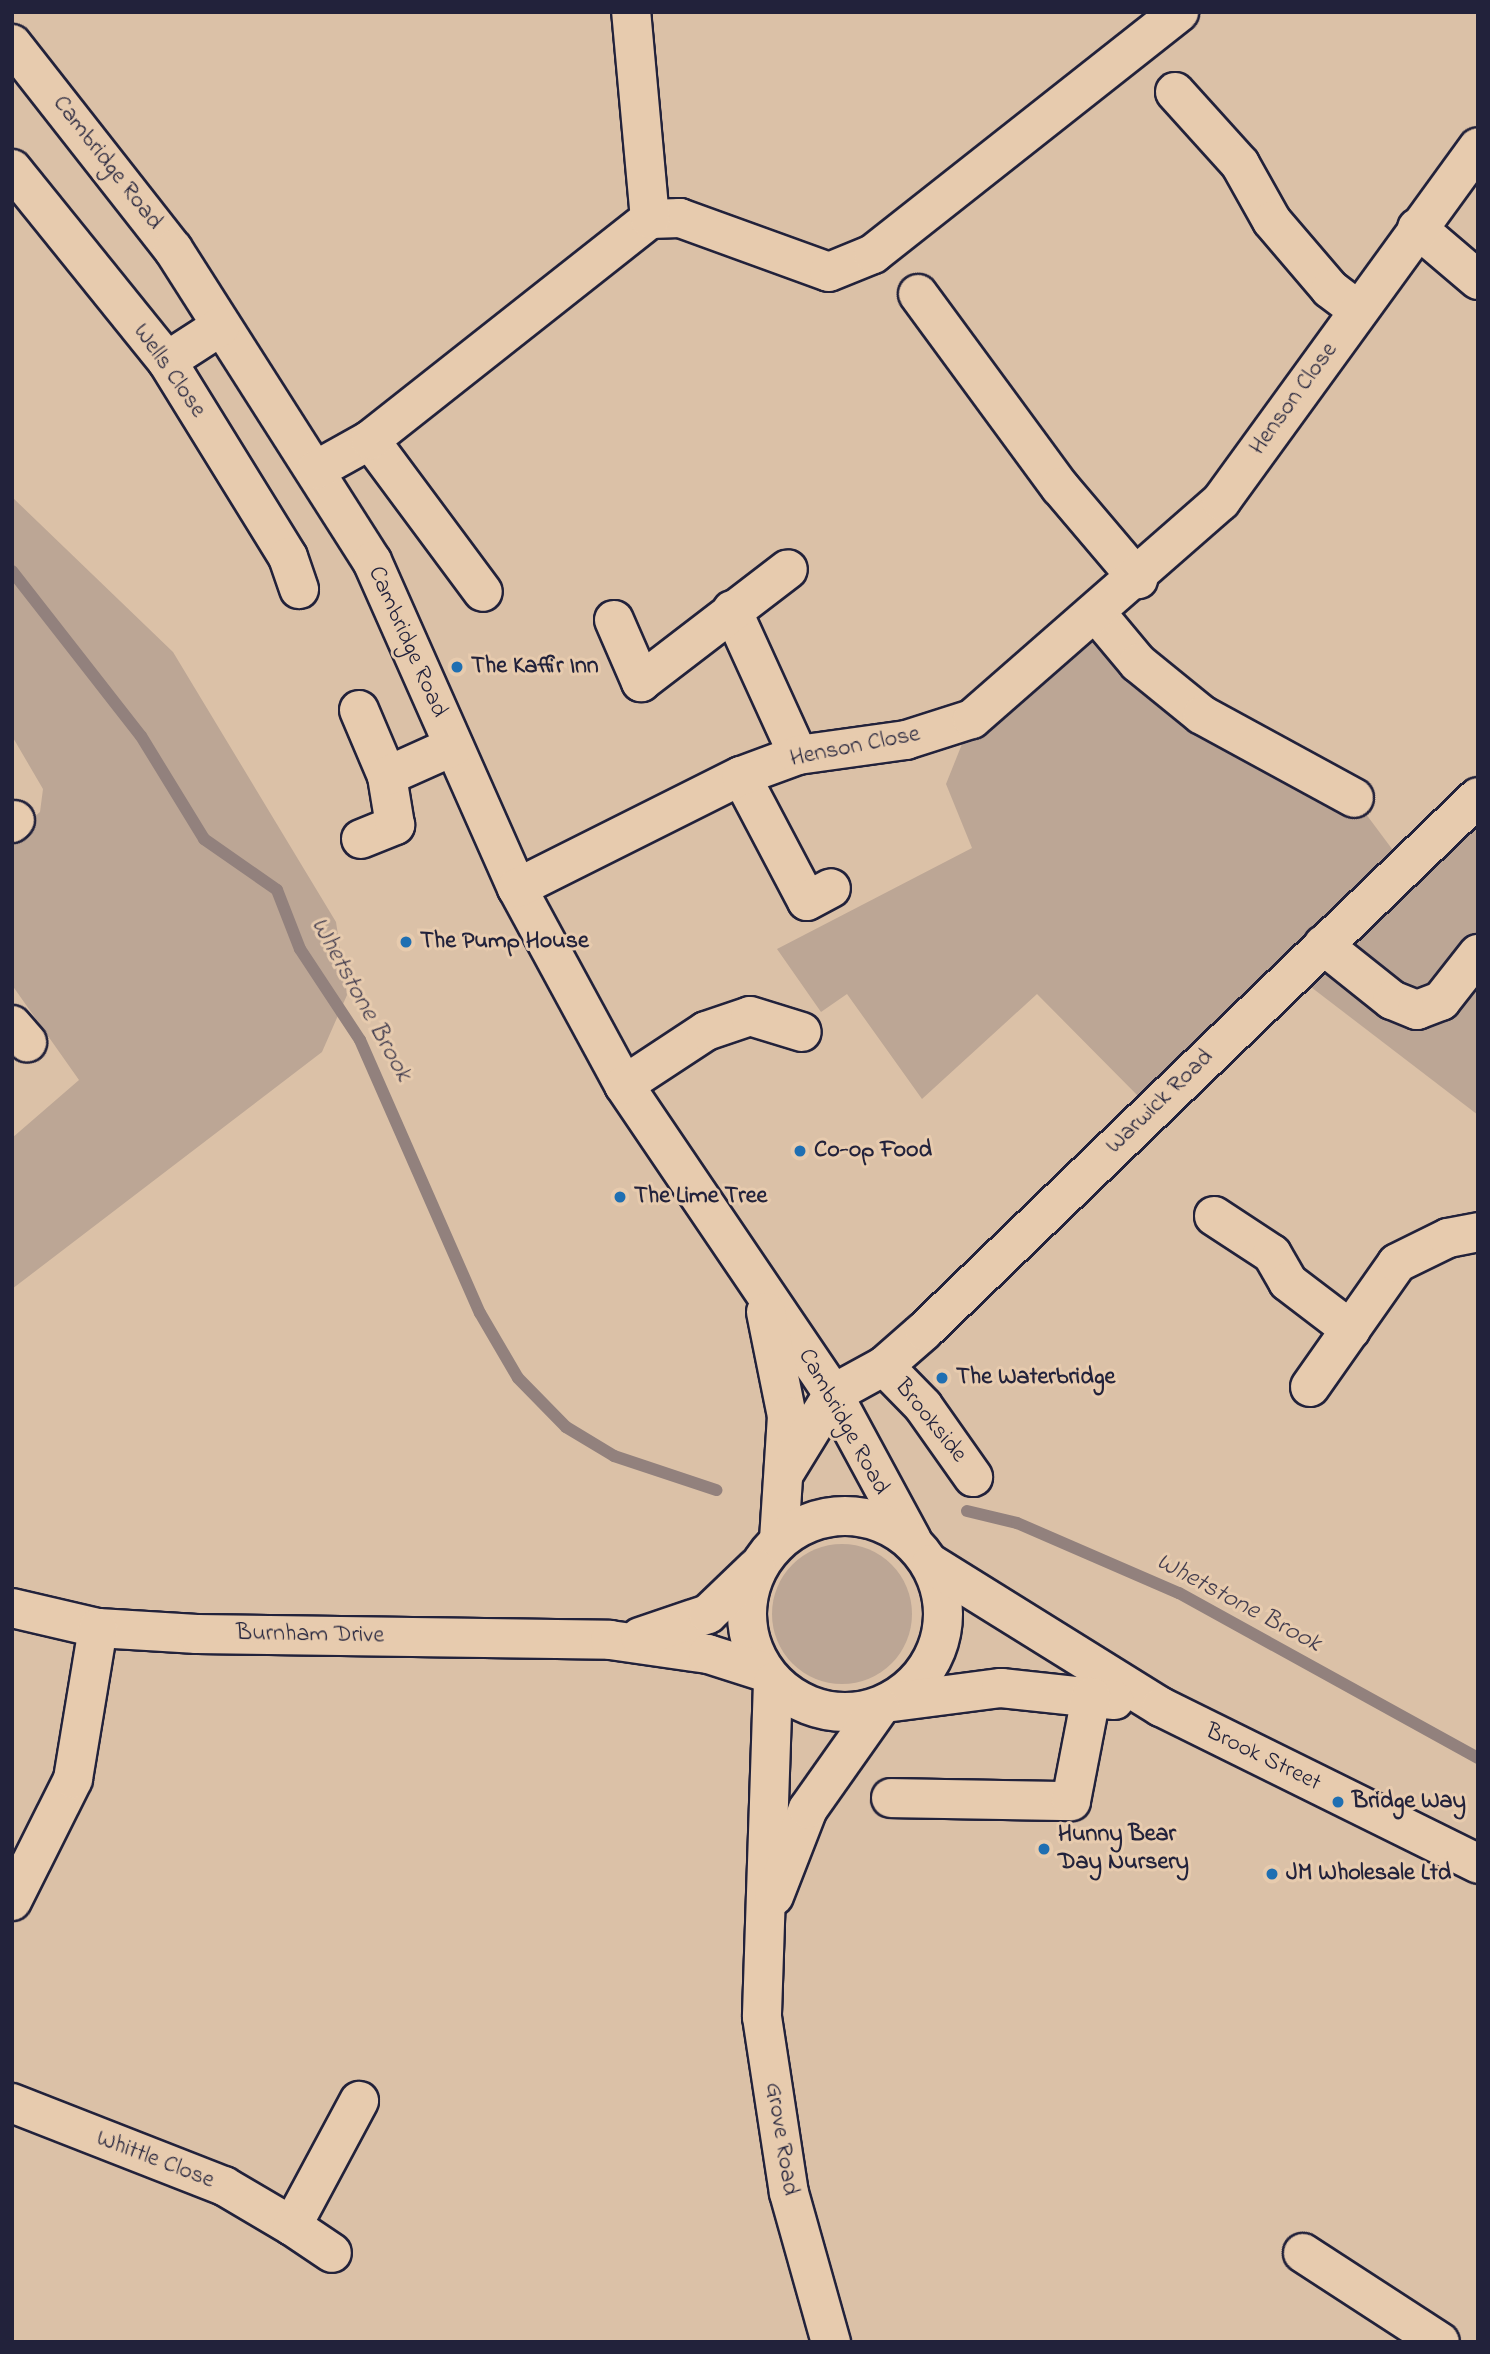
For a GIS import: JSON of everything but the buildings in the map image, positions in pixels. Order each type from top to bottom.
[{"type":"street","points":[[631,12],[650,219]]},
{"type":"street","points":[[316,470],[370,440],[650,219],[680,218],[829,272],[873,254],[1179,12]]},
{"type":"street","name":"Cambridge Road","points":[[18,63],[128,184],[316,470],[372,561],[517,888],[624,1085],[833,1394],[922,1552]]},
{"type":"street","points":[[1175,92],[1241,164],[1272,221],[1331,289],[1358,310]]},
{"type":"street","name":"Henson Close","points":[[517,888],[741,776],[798,755],[906,740],[972,719],[1138,579],[1221,501],[1478,147]]},
{"type":"street","name":"Wells Close","points":[[12,169],[167,361],[288,557],[299,589]]},
{"type":"street","points":[[1417,228],[1478,280]]},
{"type":"street","points":[[918,294],[1060,486],[1138,579]]},
{"type":"street","points":[[167,361],[221,326]]},
{"type":"street","points":[[370,440],[484,592]]},
{"type":"street","points":[[614,620],[641,682],[788,569]]},
{"type":"street","points":[[732,610],[798,755]]},
{"type":"street","points":[[1097,614],[1138,663],[1202,715],[1354,798]]},
{"type":"street","points":[[359,710],[387,776],[395,825],[361,839]]},
{"type":"street","points":[[387,776],[454,746]]},
{"type":"street","points":[[741,776],[807,901],[831,888]]},
{"type":"street","name":"Warwick Road","points":[[833,1394],[884,1366],[1478,797]]},
{"type":"street","points":[[1323,945],[1392,1000],[1417,1010],[1441,1001],[1478,954]]},
{"type":"street","points":[[624,1085],[706,1031],[750,1016],[803,1032]]},
{"type":"street","points":[[1214,1216],[1272,1254],[1288,1282],[1351,1329]]},
{"type":"street","points":[[1310,1387],[1397,1263],[1448,1238],[1478,1233]]},
{"type":"street","name":"Cambridge Road","points":[[750,1271],[783,1378],[785,1472],[770,1552]]},
{"type":"street","name":"Brookside","points":[[884,1366],[923,1406],[973,1476]]},
{"type":"street","points":[[785,1472],[833,1394]]},
{"type":"street","points":[[831,1516],[869,1518],[922,1552],[942,1594],[943,1627],[934,1658],[915,1684],[884,1705],[823,1710],[769,1677],[746,1618],[770,1552],[831,1516]]},
{"type":"street","name":"Burnham Drive","points":[[610,1640],[689,1624],[724,1603],[770,1552]]},
{"type":"street","name":"Brook Street","points":[[922,1552],[1161,1707],[1478,1864]]},
{"type":"street","name":"Burnham Drive","points":[[12,1608],[98,1628],[610,1640],[708,1654],[769,1677]]},
{"type":"street","points":[[12,1900],[73,1779],[98,1628]]},
{"type":"street","name":"Grove Road","points":[[769,1677],[763,1833],[765,1933],[762,2017],[789,2193],[831,2342]]},
{"type":"street","name":"Brook Street","points":[[884,1705],[1001,1688],[1161,1707]]},
{"type":"street","points":[[891,1798],[1071,1801],[1091,1697]]},
{"type":"street","name":"Grove Road","points":[[765,1933],[808,1809],[884,1705]]},
{"type":"street","points":[[292,2226],[359,2101]]},
{"type":"street","name":"Whittle Close","points":[[12,2103],[224,2186],[332,2253]]},
{"type":"street","points":[[1303,2253],[1440,2342]]},
{"type":"shaded area","points":[[12,497],[173,652],[336,922],[347,995],[322,1052],[12,1289],[12,1138],[79,1080],[12,985],[12,836],[40,812],[43,789],[12,736]]},
{"type":"shaded area","points":[[1097,614],[1138,663],[1354,798],[1404,865],[1142,1100],[1037,994],[922,1099],[847,994],[821,1012],[777,949],[972,848],[946,784],[972,719]]},
{"type":"shaded area","points":[[1478,824],[1478,1115],[1307,984]]},
{"type":"shaded area","points":[[842,1544],[869,1549],[892,1564],[907,1587],[912,1614],[907,1641],[892,1664],[869,1679],[842,1684],[815,1679],[792,1664],[777,1641],[772,1614],[777,1587],[792,1564],[815,1549]]},
{"type":"waterway","name":"Whetstone Brook","points":[[12,571],[141,736],[204,839],[277,890],[300,949],[360,1040],[480,1313],[518,1378],[566,1427],[614,1456],[716,1490]]},
{"type":"waterway","name":"Whetstone Brook","points":[[967,1511],[1017,1523],[1179,1593],[1478,1758]]},
{"type":"place","name":"The Kaffir Inn","points":[[457,667]]},
{"type":"place","name":"The Pump House","points":[[406,942]]},
{"type":"place","name":"Co-op Food","points":[[800,1151]]},
{"type":"place","name":"The Lime Tree","points":[[620,1197]]},
{"type":"place","name":"The Waterbridge","points":[[942,1378]]},
{"type":"place","name":"Bridge Way","points":[[1338,1802]]},
{"type":"place","name":"Hunny Bear Day Nursery","points":[[1044,1849]]},
{"type":"place","name":"JM Wholesale Ltd","points":[[1272,1874]]}]
